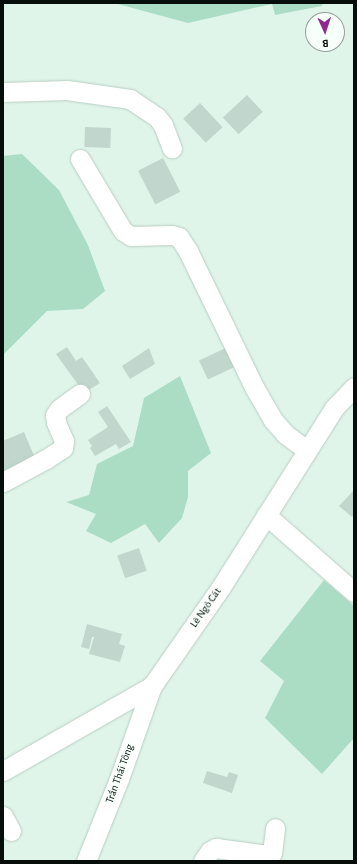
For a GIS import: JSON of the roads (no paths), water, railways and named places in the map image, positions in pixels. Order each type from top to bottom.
[{"type":"street","points":[[3,92],[67,90],[130,99],[157,117],[163,125],[172,148]]},
{"type":"street","points":[[80,159],[123,231],[131,236],[172,235],[179,237],[188,252],[254,387],[273,420],[285,434],[307,450]]},
{"type":"street","name":"Lê Ngô Cát","points":[[3,771],[152,686],[221,587],[334,408],[354,387]]},
{"type":"street","points":[[3,482],[46,460],[63,448],[64,440],[56,422],[55,415],[59,409],[80,394]]},
{"type":"street","points":[[266,515],[354,592]]},
{"type":"street","name":"Trần Thái Tông","points":[[86,861],[119,779],[152,686]]},
{"type":"street","points":[[203,861],[210,851],[216,848],[268,855],[272,853],[275,828]]}]
